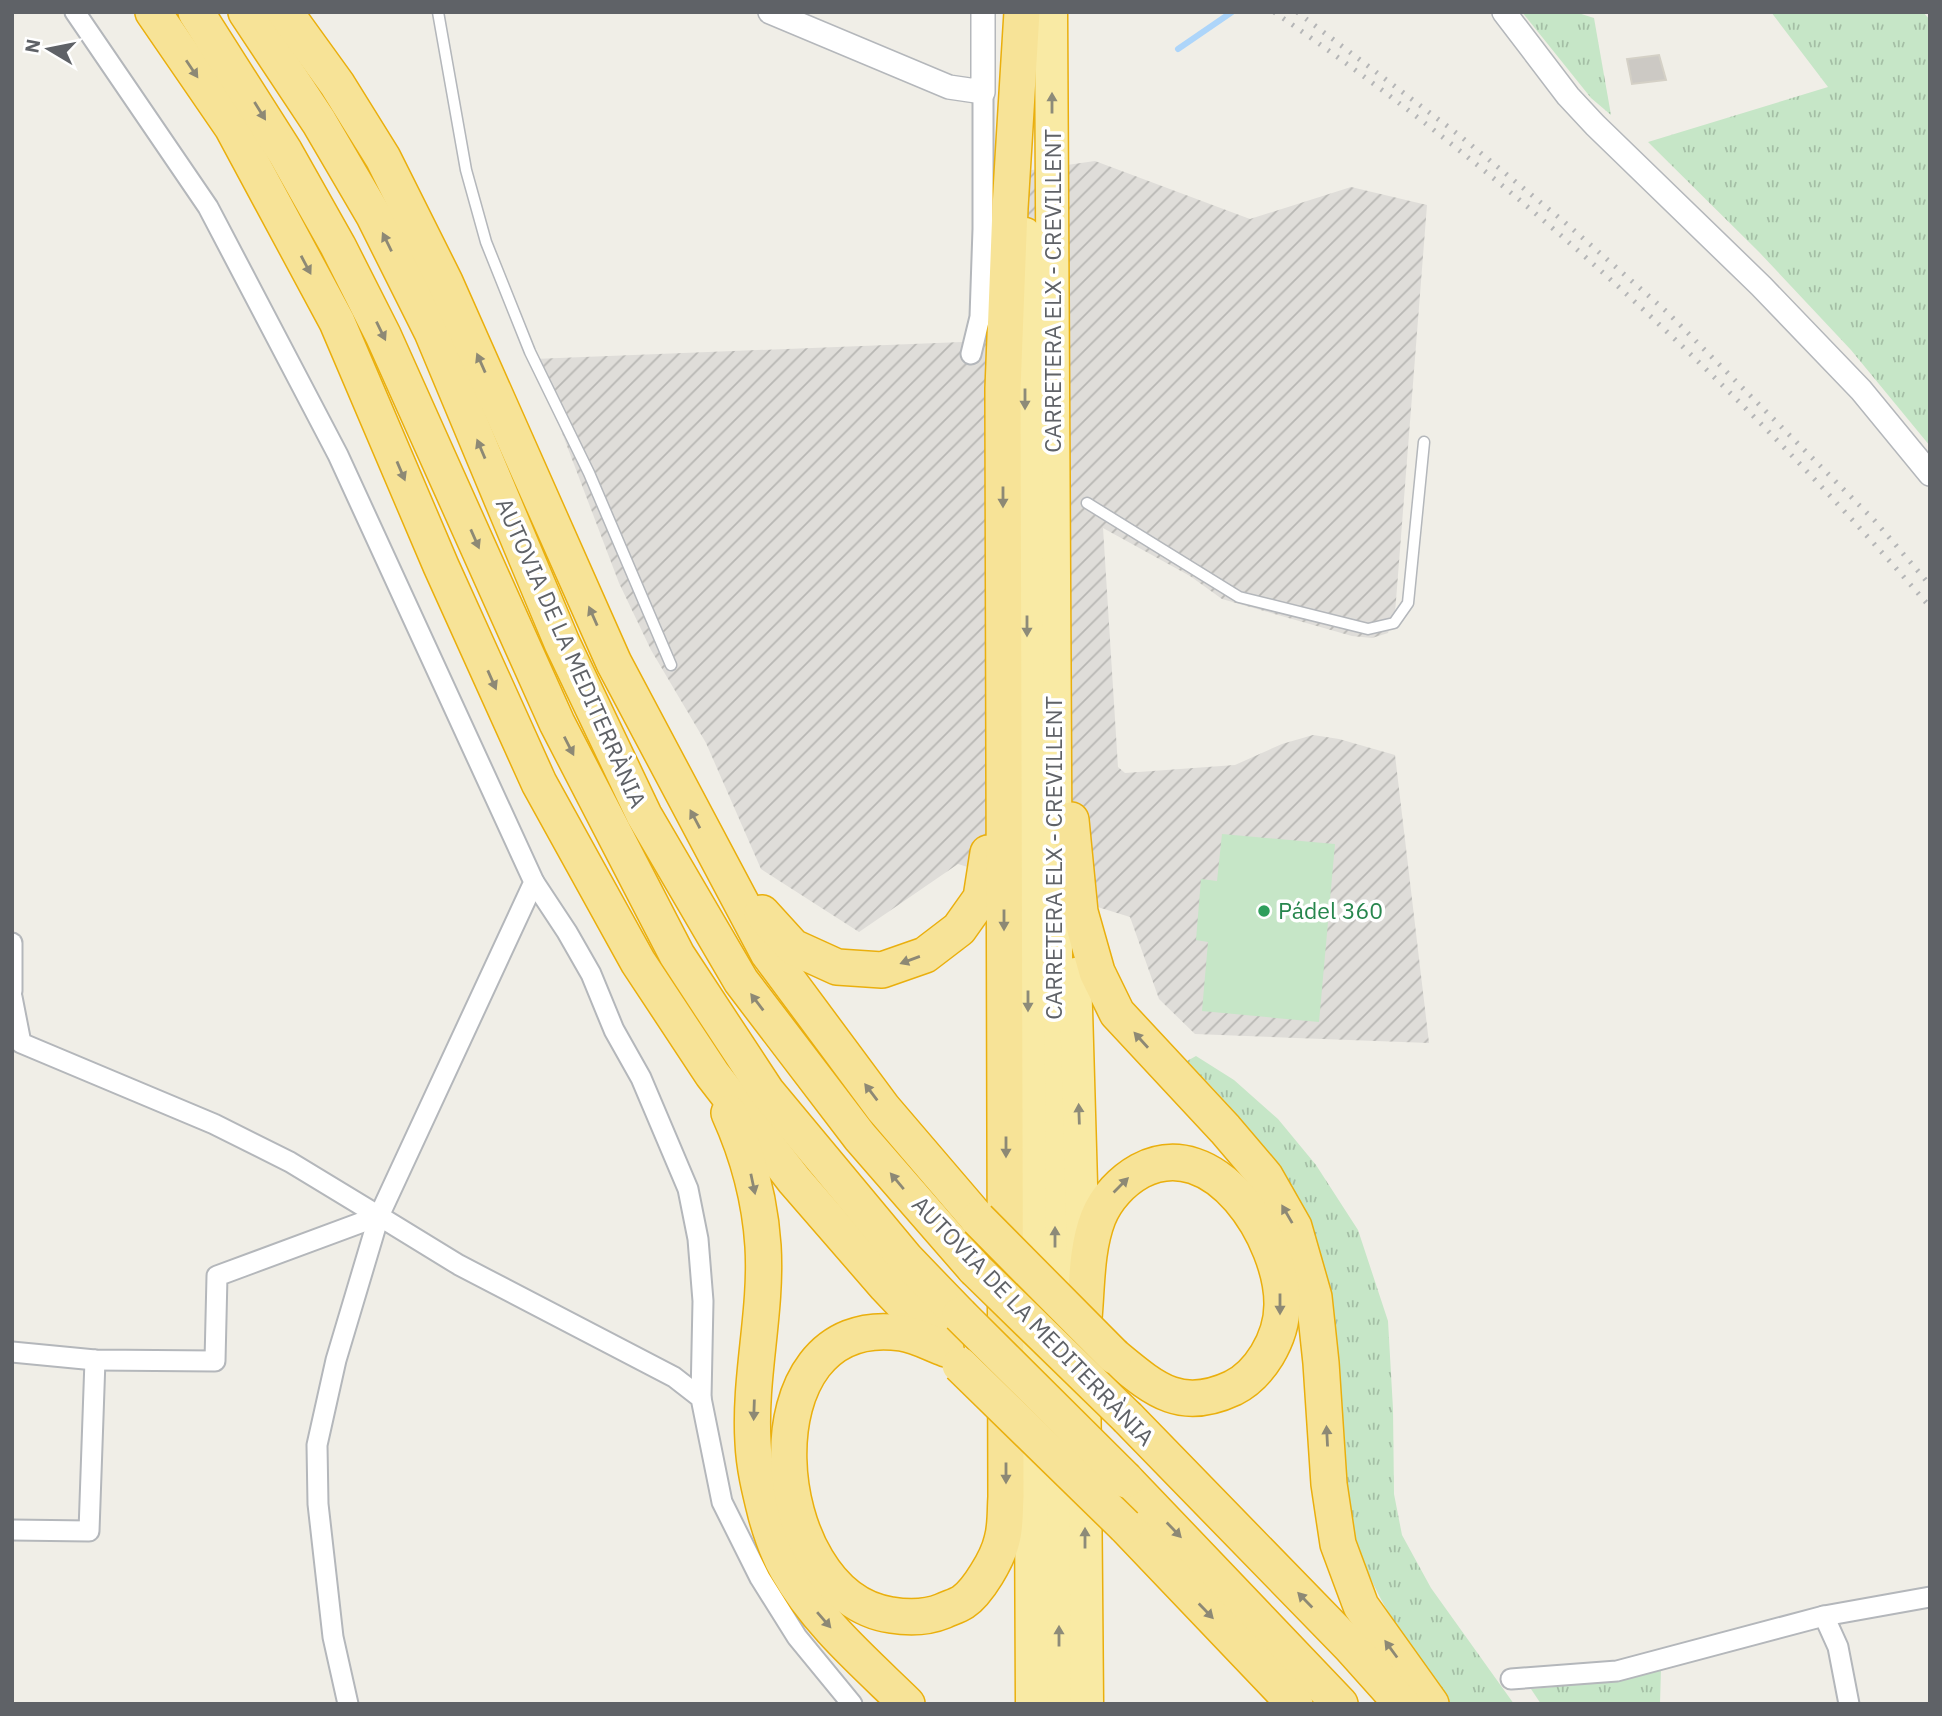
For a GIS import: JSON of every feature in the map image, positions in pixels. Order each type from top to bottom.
[{"type":"highway","points":[[153,12],[232,127],[337,322],[441,565],[539,783],[638,962],[712,1074],[794,1180],[886,1286],[953,1357],[1125,1526],[1290,1699]]},
{"type":"highway","name":"AUTOVIA DE LA MEDITERRÀNIA","points":[[196,12],[285,152],[338,246],[383,335],[557,723],[677,955],[767,1092],[906,1259],[1126,1480],[1340,1704]]},
{"type":"highway","name":"AUTOVIA DE LA MEDITERRÀNIA","points":[[246,12],[319,122],[374,216],[432,332],[562,643],[644,815],[741,981],[860,1137],[975,1269],[1128,1419],[1351,1647],[1402,1704]]},
{"type":"highway","points":[[285,12],[337,84],[383,158],[445,282],[614,663],[721,868],[768,953],[883,1108],[978,1219],[1114,1356],[1152,1387],[1180,1397],[1205,1399],[1236,1387],[1259,1367],[1277,1339],[1282,1305],[1277,1268],[1265,1234],[1248,1207],[1226,1185],[1201,1169],[1175,1163],[1152,1165],[1128,1177],[1110,1196],[1098,1217],[1090,1247],[1084,1318]]},
{"type":"highway","points":[[953,1357],[902,1333],[873,1333],[842,1339],[820,1356],[798,1392],[789,1432],[789,1479],[802,1529],[820,1564],[843,1593],[874,1613],[907,1618],[933,1615],[964,1602],[987,1574],[1002,1540],[1006,1497],[1003,389],[1010,208],[1023,12]]},
{"type":"highway","name":"CARRETERA ELX - CREVILLENT","points":[[1023,12],[1032,1704]]},
{"type":"highway","name":"CARRETERA ELX - CREVILLENT","points":[[1051,12],[1054,1090],[1060,1704]]},
{"type":"highway","points":[[1054,412],[1071,820],[1084,1318],[1087,1704]]},
{"type":"highway","points":[[721,868],[793,947],[837,967],[882,970],[925,955],[959,929],[981,898],[992,823],[1003,608]]},
{"type":"highway","points":[[1071,820],[1080,912],[1097,972],[1117,1013],[1265,1176],[1294,1227],[1314,1297],[1326,1415],[1329,1484],[1338,1544],[1361,1606],[1431,1704]]},
{"type":"highway","points":[[712,1074],[739,1134],[754,1183],[763,1246],[762,1308],[753,1440],[757,1483],[770,1529],[785,1567],[804,1597],[840,1639],[907,1704]]},
{"type":"street","points":[[75,12],[208,207],[338,455],[534,883],[591,974],[614,1030],[641,1078],[688,1189],[698,1239],[703,1301],[701,1398],[722,1502],[760,1578],[797,1637],[852,1704]]},
{"type":"street","points":[[770,12],[949,87],[983,92]]},
{"type":"street","points":[[971,354],[980,317],[983,229],[983,12]]},
{"type":"street","points":[[1504,12],[1568,96],[1761,286],[1861,390],[1930,474]]},
{"type":"street","points":[[1514,12],[1586,104],[1720,233],[1849,365],[1930,461]]},
{"type":"street","points":[[348,1704],[333,1637],[318,1504],[317,1445],[336,1360],[379,1216],[534,883]]},
{"type":"street","points":[[12,943],[12,991]]},
{"type":"street","points":[[12,997],[17,1042],[214,1124],[290,1162],[459,1265],[674,1377],[701,1398]]},
{"type":"street","points":[[12,1352],[94,1360],[215,1361],[217,1276],[379,1216]]},
{"type":"street","points":[[12,1530],[89,1531],[94,1360]]},
{"type":"street","points":[[1511,1679],[1617,1671],[1824,1616],[1930,1597]]},
{"type":"street","points":[[1824,1616],[1838,1647],[1849,1704]]},
{"type":"lane","points":[[438,12],[466,170],[486,242],[530,352],[589,473],[671,666]]},
{"type":"lane","points":[[1087,503],[1239,597],[1368,629],[1394,622],[1408,603],[1424,442]]},
{"type":"shaded area","points":[[1095,161],[1250,219],[1351,187],[1427,205],[1395,613],[1388,633],[1372,638],[1352,636],[1222,599],[1190,576],[1103,528],[1118,767],[1125,773],[1235,765],[1282,744],[1313,735],[1339,739],[1395,755],[1429,1043],[1195,1034],[1159,999],[1130,917],[958,864],[859,932],[761,869],[706,743],[651,650],[619,583],[534,359],[987,341],[997,175]]},
{"type":"green space","points":[[1522,12],[1575,12],[1594,18],[1611,115],[1591,98]]},
{"type":"green space","points":[[1771,12],[1923,12],[1930,20],[1930,446],[1851,350],[1759,252],[1648,142],[1828,87]]},
{"type":"green space","name":"Pádel 360","points":[[1222,834],[1335,844],[1319,1022],[1202,1011],[1208,942],[1196,940],[1201,879],[1217,881]]},
{"type":"green space","points":[[1196,1056],[1234,1080],[1278,1119],[1316,1165],[1358,1230],[1388,1321],[1394,1494],[1402,1535],[1431,1588],[1514,1704],[1451,1704],[1392,1619],[1368,1573],[1348,1507],[1335,1334],[1327,1287],[1311,1225],[1295,1194],[1268,1153],[1238,1115],[1187,1061]]},
{"type":"green space","points":[[1661,1668],[1660,1704],[1541,1704],[1531,1689],[1608,1682]]},
{"type":"building","points":[[1659,55],[1666,80],[1632,84],[1627,59]]},
{"type":"waterway","points":[[1178,49],[1232,12]]},
{"type":"railway","points":[[1274,12],[1452,144],[1620,288],[1780,443],[1930,607]]},
{"type":"railway","points":[[1297,12],[1459,135],[1667,312],[1875,521],[1930,585]]},
{"type":"place","name":"Pádel 360","points":[[1264,911]]}]
